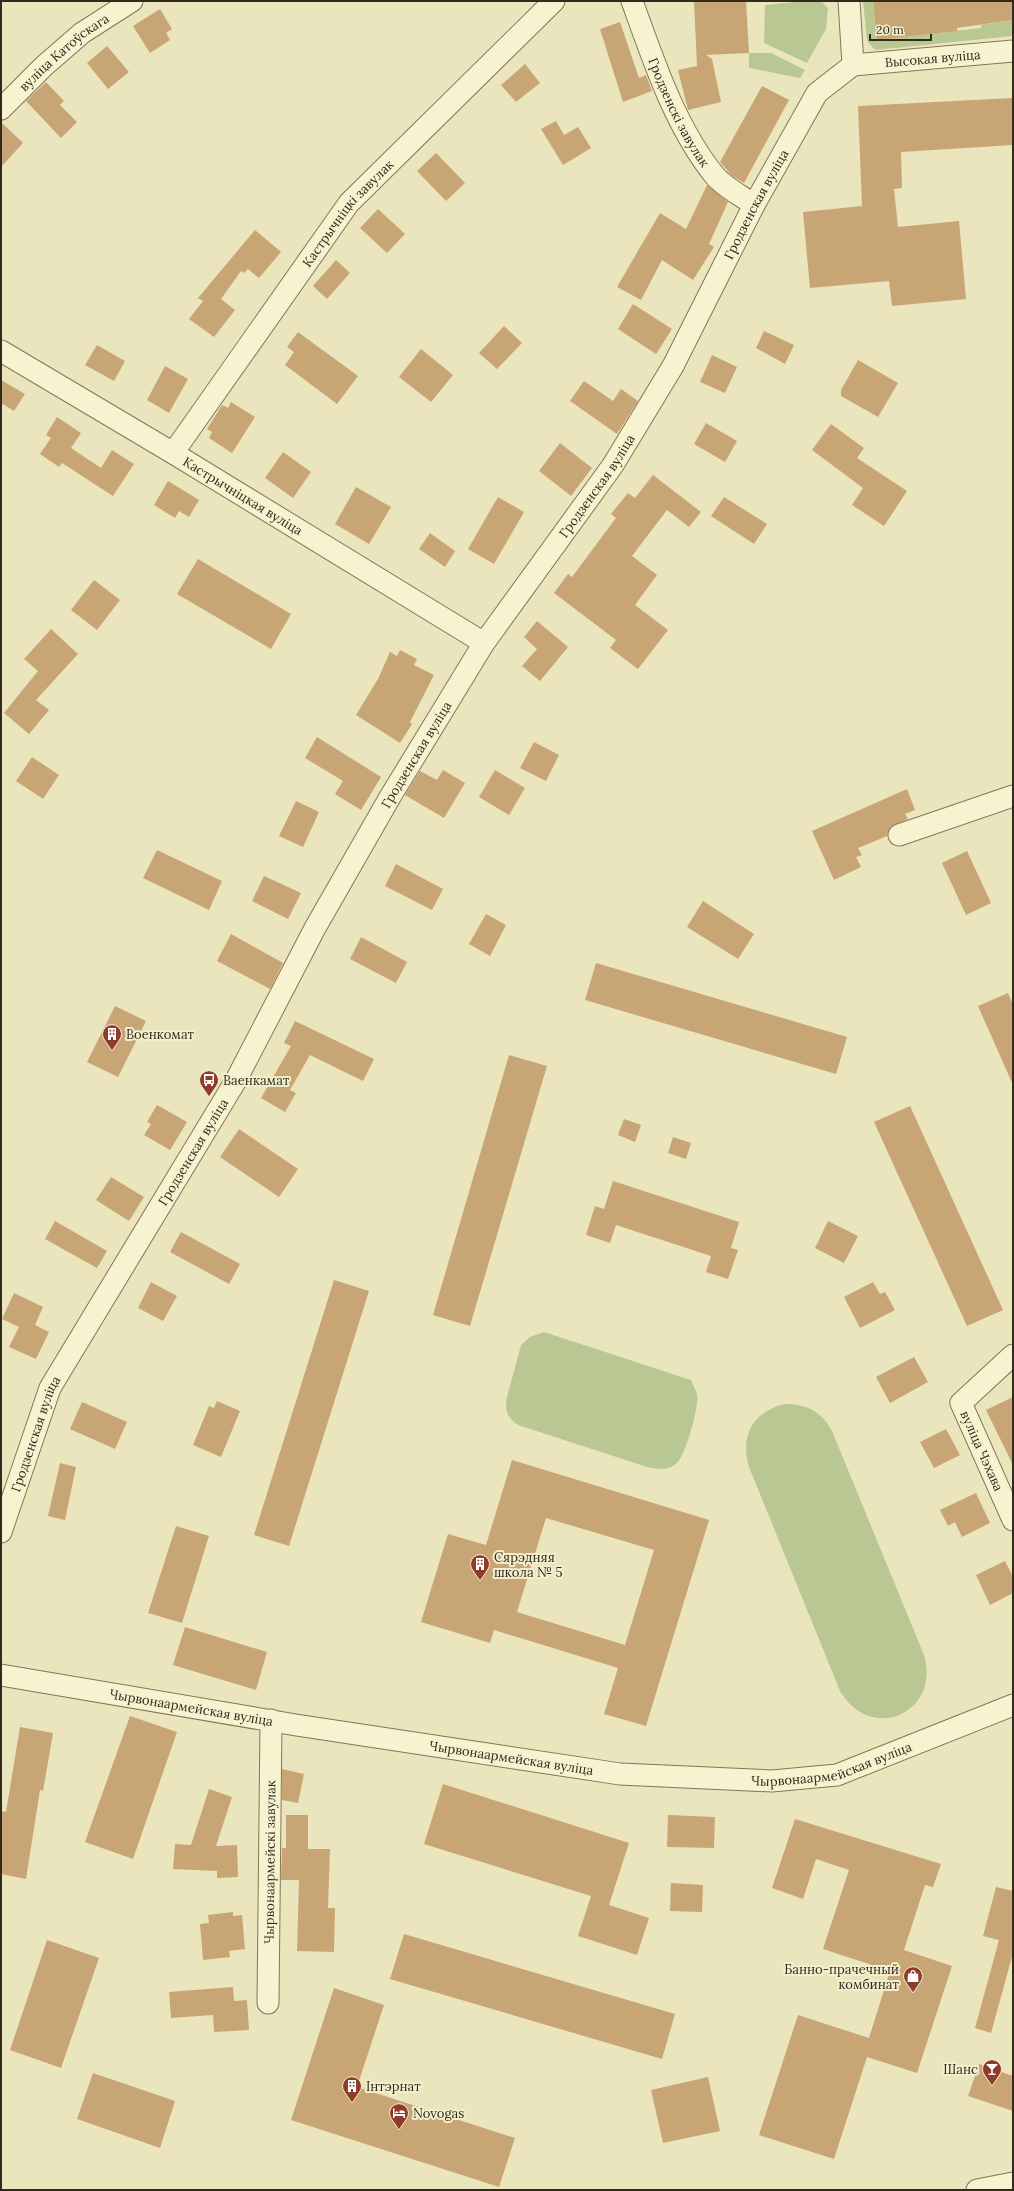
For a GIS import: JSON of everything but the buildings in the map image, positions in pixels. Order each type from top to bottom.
[{"type":"street","name":"вуліца Катоўскага","points":[[1,109],[44,66],[82,33],[132,1]]},
{"type":"street","name":"Кастрычніцкі завулак","points":[[173,453],[349,203],[554,1]]},
{"type":"street","name":"Гродзенскі завулак","points":[[632,1],[655,65],[689,139],[716,177],[754,205]]},
{"type":"street","points":[[849,1],[853,65]]},
{"type":"street","name":"Высокая вуліца","points":[[853,65],[1013,51]]},
{"type":"street","name":"Гродзенская вуліца","points":[[1,1532],[50,1388],[235,1082],[337,889],[390,797],[484,643],[613,465],[673,366],[754,205],[817,93],[853,65]]},
{"type":"street","name":"Кастрычніцкая вуліца","points":[[1,351],[173,453],[484,643]]},
{"type":"street","points":[[899,835],[1013,796]]},
{"type":"street","name":"вуліца Чэхава","points":[[1013,1356],[961,1403],[1013,1520]]},
{"type":"street","name":"Чырвонаармейская вуліца","points":[[1,1675],[271,1720],[620,1774],[772,1781],[837,1775],[1013,1705]]},
{"type":"street","name":"Чырвонаармейскі завулак","points":[[268,2003],[271,1720]]},
{"type":"street","points":[[977,2190],[1013,2183]]},
{"type":"green space","points":[[821,1],[828,8],[826,29],[807,63],[764,43],[765,5]]},
{"type":"green space","points":[[863,1],[873,1],[877,40],[981,28],[981,25],[1013,20],[1013,36],[875,50],[867,41]]},
{"type":"green space","points":[[749,53],[771,53],[805,70],[800,78],[749,68]]},
{"type":"green space","points":[[544,1332],[691,1380],[696,1391],[696,1409],[686,1445],[676,1464],[666,1469],[647,1467],[518,1425],[512,1420],[506,1409],[506,1401],[521,1345],[530,1337]]},
{"type":"green space","points":[[784,1404],[800,1405],[812,1410],[823,1418],[832,1431],[924,1655],[927,1675],[922,1693],[913,1706],[900,1715],[885,1718],[869,1716],[853,1707],[840,1691],[749,1467],[746,1445],[751,1427],[756,1419],[764,1413]]},
{"type":"place","name":"Военкомат","points":[[112,1051]]},
{"type":"place","name":"Ваенкамат","points":[[209,1097]]},
{"type":"place","name":"Сярэдняя школа № 5","points":[[480,1581]]},
{"type":"place","name":"Банно-прачечный комбинат","points":[[913,1993]]},
{"type":"place","name":"Шанс","points":[[992,2086]]},
{"type":"place","name":"Інтэрнат","points":[[352,2103]]},
{"type":"place","name":"Novogas","points":[[399,2130]]}]
